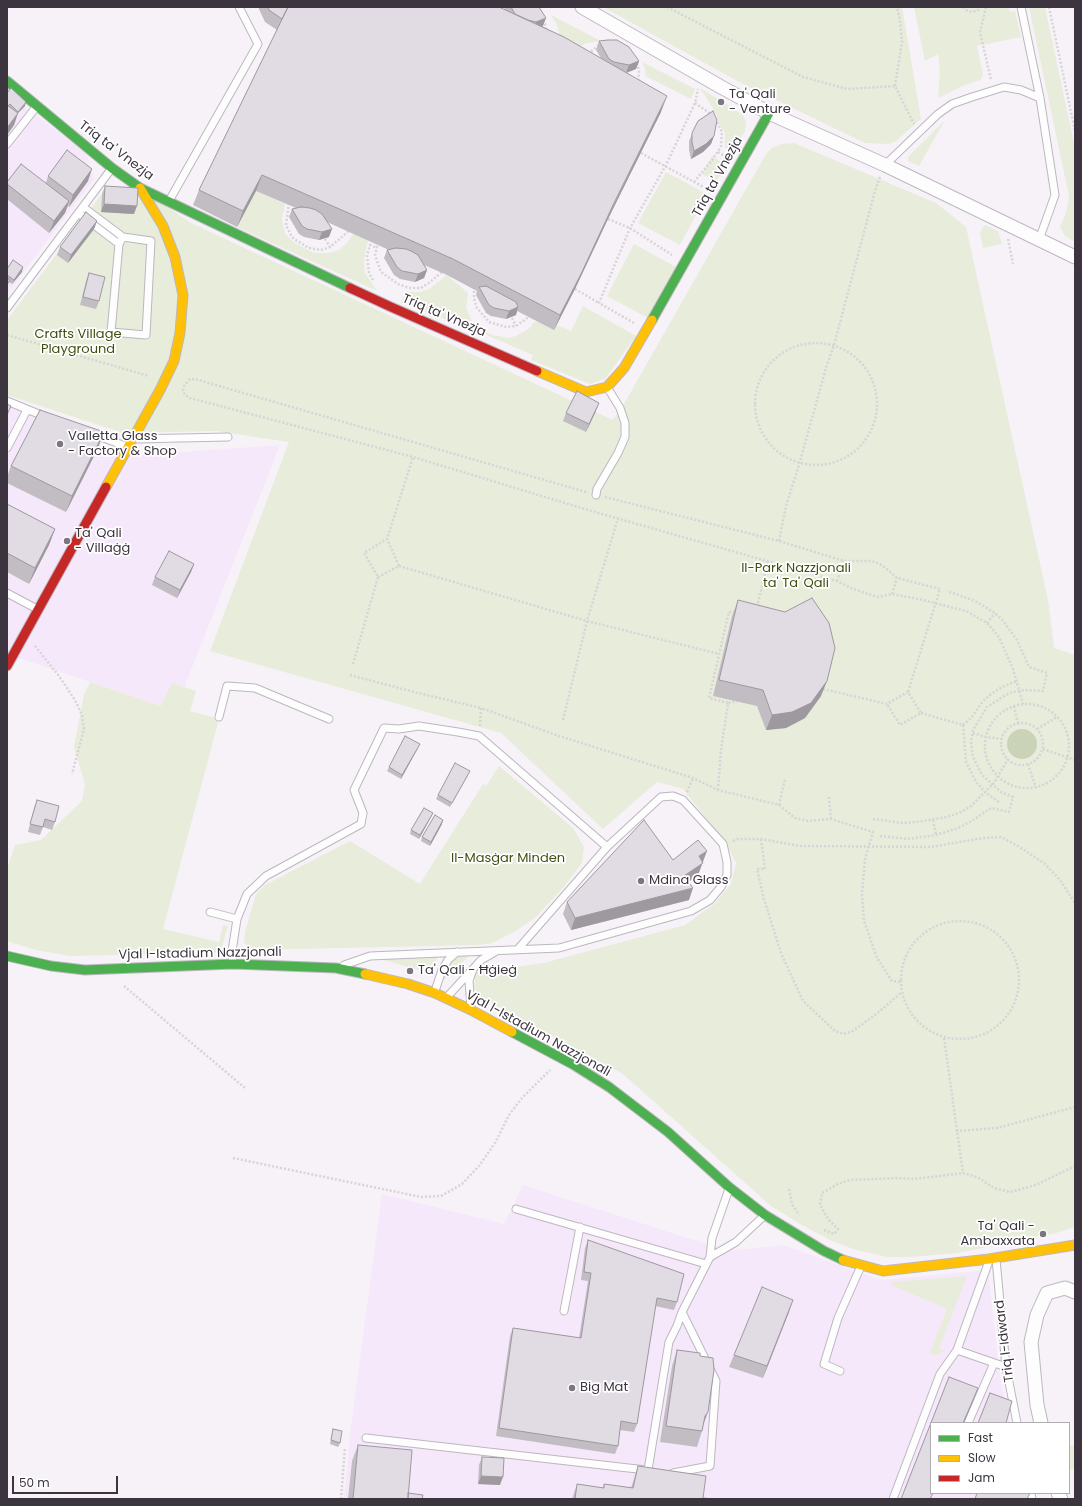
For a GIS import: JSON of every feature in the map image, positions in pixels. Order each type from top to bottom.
[{"type":"street","points":[[582,7],[769,113],[886,165],[1075,257]]},
{"type":"street","name":"Triq ta' Vnezja","points":[[7,82],[112,168],[140,188],[168,202],[219,222],[391,307],[586,392],[607,387],[624,368],[647,330],[769,113]]},
{"type":"street","points":[[7,666],[131,443],[174,361],[180,333],[183,295],[174,257],[163,226],[140,188]]},
{"type":"street","name":"Vjal l-Istadium Nazzjonali","points":[[7,956],[51,966],[85,970],[234,964],[336,968],[408,984],[446,998],[471,1010],[562,1059],[608,1087],[674,1136],[729,1187],[765,1215],[824,1251],[846,1262],[883,1271],[992,1259],[1075,1245]]},
{"type":"street","points":[[1041,1422],[1037,1405],[1031,1342],[1036,1315],[1047,1293],[1065,1288],[1075,1292]]},
{"type":"lane","points":[[168,202],[258,44],[239,7]]},
{"type":"lane","points":[[1021,7],[1040,98],[1055,195],[1039,240]]},
{"type":"lane","points":[[886,165],[938,114],[952,104],[972,96],[1004,87],[1021,90],[1040,98]]},
{"type":"lane","points":[[7,144],[37,106]]},
{"type":"lane","points":[[7,308],[112,168]]},
{"type":"lane","points":[[83,207],[123,237],[152,241],[146,334],[111,332],[119,244],[123,237]]},
{"type":"lane","points":[[78,213],[119,244]]},
{"type":"lane","points":[[596,495],[597,489],[618,453],[625,437],[625,423],[620,408],[607,387]]},
{"type":"lane","points":[[7,401],[56,420]]},
{"type":"lane","points":[[7,448],[28,410]]},
{"type":"lane","points":[[85,431],[131,443],[228,437]]},
{"type":"lane","points":[[7,593],[38,610]]},
{"type":"lane","points":[[220,717],[227,686],[255,688],[329,719]]},
{"type":"lane","points":[[234,964],[232,951],[237,919],[247,894],[266,876],[360,824],[363,813],[354,790],[384,728],[399,729],[419,726],[479,736],[607,848]]},
{"type":"lane","points":[[336,968],[370,956],[559,948],[691,911],[710,900],[721,887],[727,875],[727,862],[723,844],[683,800],[673,796],[661,797],[607,848],[518,949]]},
{"type":"lane","points":[[210,912],[237,919]]},
{"type":"lane","points":[[446,998],[481,960],[496,950]]},
{"type":"lane","points":[[435,994],[442,970],[448,960],[457,952]]},
{"type":"lane","points":[[471,1010],[469,981],[473,969]]},
{"type":"lane","points":[[366,1438],[651,1471],[669,1342],[682,1312],[710,1257],[712,1238],[729,1187]]},
{"type":"lane","points":[[516,1209],[706,1264]]},
{"type":"lane","points":[[710,1257],[736,1242],[765,1215]]},
{"type":"lane","points":[[564,1311],[580,1227]]},
{"type":"lane","points":[[893,1499],[940,1374],[957,1350],[992,1259]]},
{"type":"lane","name":"Triq l-Idward","points":[[992,1259],[1006,1367],[1017,1422]]},
{"type":"lane","points":[[840,1371],[824,1364],[838,1318],[861,1265]]},
{"type":"lane","points":[[669,1473],[676,1474],[710,1466],[716,1381],[682,1312]]},
{"type":"lane","points":[[957,1350],[1006,1367]]},
{"type":"lane","points":[[968,1422],[994,1363]]},
{"type":"path","points":[[667,7],[803,78],[847,89],[895,86]]},
{"type":"path","points":[[897,7],[902,42],[895,86],[919,133]]},
{"type":"path","points":[[963,7],[972,12],[978,10],[980,7]]},
{"type":"path","points":[[986,7],[980,32],[993,91]]},
{"type":"path","points":[[1049,7],[1075,132]]},
{"type":"path","points":[[540,14],[545,24],[546,33]]},
{"type":"path","points":[[585,56],[600,44]]},
{"type":"path","points":[[635,60],[639,71],[638,88]]},
{"type":"path","points":[[599,303],[630,228],[666,166],[695,103],[702,75]]},
{"type":"path","points":[[694,182],[718,152],[722,140],[722,132],[718,122],[712,115],[695,103]]},
{"type":"path","points":[[641,153],[722,198]]},
{"type":"path","points":[[779,541],[786,506],[800,465],[826,368],[834,345],[875,191],[886,165]]},
{"type":"path","points":[[290,199],[286,216],[286,225],[294,239],[304,246],[316,250],[330,247],[353,226]]},
{"type":"path","points":[[608,219],[630,228],[666,253]]},
{"type":"path","points":[[1009,225],[1006,234],[1013,264]]},
{"type":"path","points":[[379,238],[375,255],[381,272],[394,282],[409,288],[421,288],[448,267]]},
{"type":"path","points":[[325,239],[330,247]]},
{"type":"path","points":[[377,248],[370,245],[367,263],[369,273],[378,285]]},
{"type":"path","points":[[475,285],[474,299],[476,308],[489,322],[506,328],[516,326],[531,315]]},
{"type":"path","points":[[575,289],[631,321]]},
{"type":"path","points":[[512,318],[516,326]]},
{"type":"path","points":[[7,335],[127,369]]},
{"type":"path","points":[[815,342],[834,345],[849,352],[862,362],[873,381],[878,401],[876,422],[860,447],[844,459],[828,465],[800,465],[779,453],[763,436],[755,416],[756,388],[766,368],[782,353],[793,347],[815,342]]},
{"type":"path","points":[[353,664],[378,576],[364,553],[387,539],[413,457]]},
{"type":"path","points":[[562,720],[587,620],[618,518]]},
{"type":"path","points":[[387,539],[399,566]]},
{"type":"path","points":[[756,610],[768,561]]},
{"type":"path","points":[[837,581],[844,561]]},
{"type":"path","points":[[378,576],[399,566],[587,620],[719,654]]},
{"type":"path","points":[[892,594],[897,578]]},
{"type":"path","points":[[880,836],[908,839],[936,835],[958,828],[991,808],[1008,812],[1013,797],[992,785],[982,775],[973,757],[971,743],[973,733],[987,707],[1004,696],[1012,692],[1025,690],[1043,691],[1047,673],[1029,667],[1017,640],[1004,622],[995,614],[975,601],[947,591]]},
{"type":"path","points":[[823,689],[887,704],[908,692],[936,602]]},
{"type":"path","points":[[737,701],[728,704],[709,698],[729,612],[741,615]]},
{"type":"path","points":[[987,623],[995,614]]},
{"type":"path","points":[[25,634],[60,676],[75,700],[82,715],[84,729],[72,774]]},
{"type":"path","points":[[350,674],[414,692],[481,708],[559,736],[693,778],[718,790],[779,805],[795,818],[808,821],[831,819],[873,832],[865,859],[862,894],[864,921],[877,958],[892,981],[900,982]]},
{"type":"path","points":[[963,725],[972,717],[982,701],[1002,687],[1017,681]]},
{"type":"path","points":[[908,692],[921,713],[963,725]]},
{"type":"path","points":[[718,790],[721,750],[728,704]]},
{"type":"path","points":[[887,704],[900,725],[921,713]]},
{"type":"path","points":[[1023,704],[1036,705],[1047,710],[1057,717],[1064,726],[1068,737],[1069,748],[1067,758],[1061,770],[1053,780],[1036,788],[1016,787],[998,778],[991,769],[984,750],[988,728],[995,718],[1004,710],[1014,706],[1023,704]]},
{"type":"path","points":[[1014,706],[1018,724]]},
{"type":"path","points":[[479,736],[481,708]]},
{"type":"path","points":[[1037,729],[1057,717]]},
{"type":"path","points":[[1025,723],[1032,725],[1041,735],[1043,742],[1042,749],[1037,758],[1028,764],[1017,764],[1008,759],[1002,750],[1002,739],[1008,729],[1018,724],[1025,723]]},
{"type":"path","points":[[963,725],[966,762],[977,784],[1000,803]]},
{"type":"path","points":[[973,733],[986,737],[1002,739]]},
{"type":"path","points":[[1042,749],[1075,760]]},
{"type":"path","points":[[874,819],[903,823],[933,820],[959,813],[971,806],[992,785],[998,778],[1008,759]]},
{"type":"path","points":[[1028,764],[1036,788]]},
{"type":"path","points":[[683,800],[693,778]]},
{"type":"path","points":[[779,805],[785,779]]},
{"type":"path","points":[[828,797],[831,819]]},
{"type":"path","points":[[933,820],[936,835]]},
{"type":"path","points":[[723,844],[738,839],[761,839],[800,846],[932,847],[983,838],[1001,837],[1018,846],[1044,864],[1060,880],[1074,898],[1075,903]]},
{"type":"path","points":[[761,839],[765,870],[757,869],[764,899],[781,953],[803,1001],[835,1031],[844,1034],[853,1031],[880,1012],[902,992]]},
{"type":"path","points":[[964,921],[983,926],[1000,936],[1012,952],[1019,971],[1019,990],[1012,1009],[1000,1025],[983,1035],[964,1040],[944,1038],[932,1033],[912,1016],[906,1005],[900,982],[903,962],[912,945],[926,931],[944,923],[964,921]]},
{"type":"path","points":[[120,969],[120,983],[245,1088]]},
{"type":"path","points":[[944,1038],[963,1173]]},
{"type":"path","points":[[233,1158],[421,1197],[440,1196],[462,1184],[479,1166],[495,1143],[509,1115],[522,1098],[562,1059]]},
{"type":"path","points":[[956,1131],[997,1128],[1075,1107]]},
{"type":"path","points":[[818,1227],[834,1234],[838,1229],[828,1219],[820,1205],[822,1192],[850,1180],[897,1178],[914,1180],[963,1173],[977,1177],[994,1188],[1010,1192],[1036,1185],[1075,1166]]},
{"type":"path","points":[[789,1190],[792,1204],[798,1215],[805,1219]]},
{"type":"path","points":[[341,1499],[345,1447]]},
{"type":"shaded area","points":[[7,93],[87,154],[94,179],[7,294]]},
{"type":"shaded area","points":[[7,405],[125,456],[280,445],[175,711],[8,654],[7,655]]},
{"type":"shaded area","points":[[1022,729],[1033,733],[1037,744],[1033,755],[1022,759],[1011,755],[1007,744],[1011,733]]},
{"type":"shaded area","points":[[523,1185],[728,1251],[783,1245],[881,1280],[988,1270],[1000,1377],[1010,1422],[930,1422],[930,1494],[1025,1494],[1026,1499],[344,1499],[350,1434],[382,1194],[504,1224]]},
{"type":"green space","points":[[603,7],[902,7],[921,119],[896,141],[889,144],[865,143],[741,83]]},
{"type":"green space","points":[[914,7],[1008,7],[1010,12],[1015,11],[1021,37],[977,46],[983,75],[980,80],[965,85],[938,98],[940,73],[938,54],[925,61]]},
{"type":"green space","points":[[1029,7],[1045,7],[1075,148],[1075,242],[1065,236],[1060,227],[1066,213],[1069,196]]},
{"type":"green space","points":[[551,15],[601,41],[587,43],[581,46],[574,55],[559,35],[558,27]]},
{"type":"green space","points":[[642,62],[695,89],[691,99],[645,76],[645,68]]},
{"type":"green space","points":[[700,88],[736,110],[744,117],[746,122],[745,131],[733,151],[725,148],[725,133],[714,110]]},
{"type":"green space","points":[[945,120],[919,166],[908,161],[908,157]]},
{"type":"green space","name":"Il-Park Nazzjonali ta' Ta' Qali","points":[[794,143],[936,203],[966,227],[1048,600],[1054,648],[1075,655],[1075,1227],[1056,1233],[958,1253],[911,1257],[887,1257],[853,1249],[830,1240],[800,1224],[771,1206],[623,1074],[482,998],[474,988],[476,972],[544,963],[685,925],[714,904],[731,884],[736,863],[728,847],[683,789],[657,782],[603,829],[501,733],[210,651],[289,442],[216,431],[123,433],[7,395],[7,320],[107,187],[140,188],[191,223],[613,420],[624,404],[766,154],[772,148],[782,144]]},
{"type":"green space","points":[[712,156],[726,165],[716,182],[702,174]]},
{"type":"green space","points":[[666,172],[707,194],[680,245],[638,223]]},
{"type":"green space","points":[[256,191],[285,204],[282,219],[285,234],[295,243],[314,253],[329,253],[339,250],[347,243],[354,233],[368,239],[364,261],[365,273],[377,291],[237,227]]},
{"type":"green space","points":[[985,225],[998,231],[1002,244],[983,248],[980,233]]},
{"type":"green space","points":[[634,244],[676,267],[648,318],[607,296]]},
{"type":"green space","points":[[447,275],[468,293],[466,308],[474,326],[492,335],[508,338],[516,336],[530,328],[534,322],[549,322],[571,331],[583,306],[636,336],[605,379],[590,384],[531,360],[533,355],[475,330],[401,303],[405,292],[420,292],[429,289]]},
{"type":"green space","points":[[90,682],[161,706],[172,683],[196,691],[190,711],[219,719],[163,929],[219,942],[223,925],[228,926],[221,950],[214,953],[70,956],[36,950],[7,941],[7,869],[15,845],[41,840],[82,801],[85,785],[74,747],[84,695]]},
{"type":"green space","name":"Il-Masġar Minden","points":[[499,766],[573,828],[584,847],[582,863],[562,889],[536,917],[514,932],[492,943],[479,945],[250,950],[244,942],[246,928],[256,894],[265,885],[350,841],[420,884],[483,784],[486,786]]},
{"type":"green space","points":[[463,954],[471,954],[444,980],[444,973],[448,964],[456,957]]},
{"type":"green space","points":[[439,955],[431,973],[376,958]]},
{"type":"green space","points":[[967,1276],[939,1348],[945,1351],[935,1355],[930,1353],[947,1309],[891,1285],[892,1282]]},
{"type":"green space","points":[[1075,1445],[1075,1468],[1070,1470],[1070,1446]]},
{"type":"building","points":[[268,7],[288,7],[282,19],[269,10]]},
{"type":"building","points":[[288,7],[499,7],[564,37],[667,96],[560,315],[453,259],[262,175],[243,211],[199,190]]},
{"type":"building","points":[[511,7],[539,7],[546,18],[536,22],[528,20],[515,14]]},
{"type":"building","points":[[617,40],[629,47],[639,61],[629,65],[614,62],[609,59],[599,41]]},
{"type":"building","points":[[11,88],[26,102],[18,112],[10,104],[8,106],[7,104],[7,93]]},
{"type":"building","points":[[7,105],[18,113],[7,128]]},
{"type":"building","points":[[713,111],[717,120],[714,136],[706,144],[694,151],[692,133],[698,121]]},
{"type":"building","points":[[67,150],[92,169],[73,195],[48,176]]},
{"type":"building","points":[[21,164],[69,201],[54,221],[7,184]]},
{"type":"building","points":[[105,186],[138,188],[137,206],[104,204]]},
{"type":"building","points":[[301,207],[316,210],[322,214],[332,229],[322,232],[307,229],[302,226],[292,209]]},
{"type":"building","points":[[86,212],[97,221],[71,255],[60,247]]},
{"type":"building","points":[[396,248],[406,249],[418,255],[427,270],[418,274],[402,271],[397,267],[387,250]]},
{"type":"building","points":[[13,260],[23,267],[14,280],[7,275],[7,269]]},
{"type":"building","points":[[89,273],[105,277],[99,301],[83,297]]},
{"type":"building","points":[[486,286],[516,302],[518,307],[509,311],[494,308],[489,305],[479,287]]},
{"type":"building","points":[[577,391],[599,403],[589,424],[566,413]]},
{"type":"building","points":[[7,404],[11,406],[7,415]]},
{"type":"building","points":[[40,410],[104,432],[72,496],[11,466]]},
{"type":"building","points":[[7,504],[55,529],[35,568],[7,553]]},
{"type":"building","points":[[169,551],[194,564],[180,590],[155,577]]},
{"type":"building","points":[[812,598],[829,623],[835,648],[827,681],[811,703],[792,712],[772,715],[763,690],[719,680],[738,600],[785,612]]},
{"type":"building","points":[[405,736],[420,744],[402,775],[389,767]]},
{"type":"building","points":[[455,763],[470,771],[452,803],[438,795]]},
{"type":"building","points":[[37,800],[59,806],[55,822],[45,819],[43,827],[30,824]]},
{"type":"building","points":[[424,808],[433,813],[420,835],[411,830]]},
{"type":"building","points":[[435,815],[443,820],[431,842],[422,837]]},
{"type":"building","name":"Mdina Glass","points":[[644,820],[673,860],[698,840],[707,851],[699,856],[703,863],[684,876],[693,888],[575,918],[567,902]]},
{"type":"building","name":"Big Mat","points":[[588,1240],[684,1274],[677,1302],[657,1298],[637,1424],[621,1421],[618,1446],[499,1428],[513,1328],[581,1338],[591,1273],[584,1272]]},
{"type":"building","points":[[762,1287],[793,1300],[767,1366],[734,1355]]},
{"type":"building","points":[[677,1350],[700,1353],[700,1356],[713,1358],[714,1370],[708,1412],[705,1416],[702,1431],[666,1426]]},
{"type":"building","points":[[949,1377],[978,1388],[963,1422],[931,1422]]},
{"type":"building","points":[[990,1393],[1012,1401],[1006,1422],[978,1422]]},
{"type":"building","points":[[930,1425],[930,1494],[932,1494],[930,1499],[901,1499]]},
{"type":"building","points":[[333,1429],[342,1431],[340,1443],[331,1440]]},
{"type":"building","points":[[358,1445],[412,1450],[408,1499],[353,1499]]},
{"type":"building","points":[[482,1457],[504,1458],[503,1477],[481,1476]]},
{"type":"building","points":[[638,1466],[706,1476],[703,1498],[713,1499],[575,1499],[577,1484],[604,1488],[604,1484],[633,1488]]},
{"type":"building","points":[[408,1493],[423,1495],[422,1499],[408,1499]]},
{"type":"building","points":[[977,1494],[1030,1494],[1027,1499],[975,1499]]},
{"type":"traffic: fast","points":[[7,81],[112,168],[140,188],[350,288]]},
{"type":"traffic: fast","points":[[652,320],[769,113]]},
{"type":"traffic: fast","points":[[7,956],[51,966],[85,970],[233,964],[336,968],[365,974]]},
{"type":"traffic: fast","points":[[512,1032],[574,1065],[609,1087],[668,1132],[729,1187],[765,1215],[824,1251],[843,1260]]},
{"type":"traffic: slow","points":[[106,487],[160,390],[174,361],[180,333],[183,295],[175,257],[163,226],[140,188]]},
{"type":"traffic: slow","points":[[537,371],[586,392],[607,387],[624,368],[652,320]]},
{"type":"traffic: slow","points":[[365,974],[408,984],[435,993],[512,1032]]},
{"type":"traffic: slow","points":[[843,1260],[883,1271],[989,1259],[1075,1245]]},
{"type":"traffic: jam","points":[[350,288],[537,371]]},
{"type":"traffic: jam","points":[[7,666],[106,487]]},
{"type":"place","name":"Ta' Qali - Venture","points":[[721,102]]},
{"type":"place","name":"Valletta Glass - Factory & Shop","points":[[60,444]]},
{"type":"place","name":"Ta' Qali - Villaġġ","points":[[67,541]]},
{"type":"place","name":"Mdina Glass","points":[[641,881]]},
{"type":"place","name":"Ta' Qali - Ħġieġ","points":[[410,971]]},
{"type":"place","name":"Ta' Qali - Ambaxxata","points":[[1043,1234]]},
{"type":"place","name":"Big Mat","points":[[572,1388]]},
{"type":"park label","name":"Crafts Village Playground","points":[[78,342]]}]
